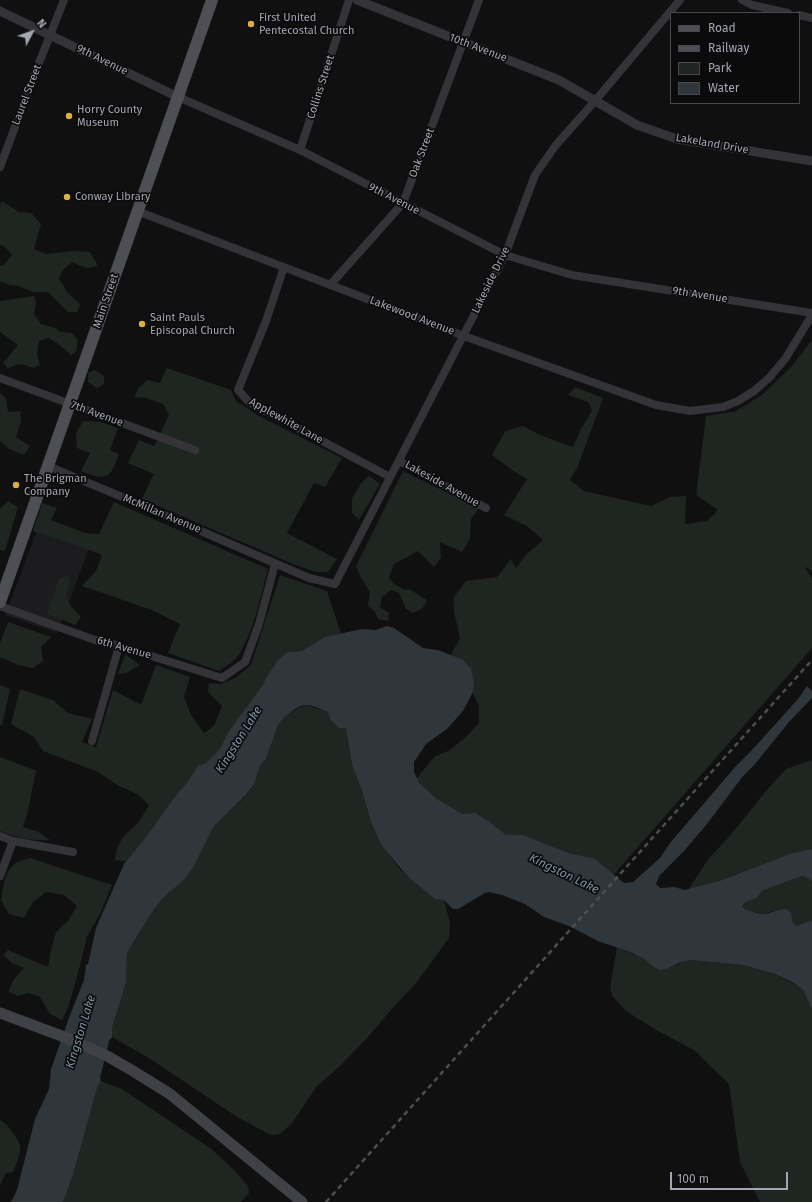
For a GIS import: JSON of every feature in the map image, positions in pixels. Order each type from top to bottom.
[{"type":"main road","name":"Main Street","points":[[0,602],[212,0]]},
{"type":"main road","points":[[0,1013],[75,1041],[109,1057],[170,1094],[302,1202]]},
{"type":"street","name":"Laurel Street","points":[[0,167],[64,0]]},
{"type":"street","name":"Collins Street","points":[[300,150],[349,0]]},
{"type":"street","name":"10th Avenue","points":[[357,0],[559,80],[595,101]]},
{"type":"street","name":"Oak Street","points":[[330,285],[403,203],[480,0]]},
{"type":"street","name":"Lakeside Drive","points":[[335,584],[505,255],[535,175],[556,145],[680,0]]},
{"type":"street","points":[[742,0],[752,5],[784,12]]},
{"type":"street","name":"9th Avenue","points":[[0,11],[178,97],[300,150],[505,255],[572,275],[812,314]]},
{"type":"street","points":[[800,15],[812,18]]},
{"type":"street","name":"Lakeland Drive","points":[[595,101],[637,125],[677,139],[812,161]]},
{"type":"street","name":"Lakewood Avenue","points":[[137,211],[464,336],[656,405],[690,411],[723,407],[754,391],[769,378],[785,359],[812,314]]},
{"type":"street","name":"Applewhite Lane","points":[[284,267],[266,321],[238,390],[249,402],[390,477]]},
{"type":"street","name":"7th Avenue","points":[[0,378],[195,450]]},
{"type":"street","name":"Lakeside Avenue","points":[[398,461],[486,508]]},
{"type":"street","name":"McMillan Avenue","points":[[48,466],[309,578],[335,584]]},
{"type":"street","name":"6th Avenue","points":[[0,606],[95,640],[222,678],[245,662],[259,624],[275,564]]},
{"type":"street","points":[[92,741],[119,646]]},
{"type":"street","points":[[0,836],[13,841],[73,852]]},
{"type":"street","points":[[0,876],[13,841]]},
{"type":"shaded area","points":[[38,528],[90,546],[57,633],[5,615]]},
{"type":"green space","points":[[2,201],[19,212],[31,213],[41,224],[34,249],[46,254],[73,251],[90,252],[98,266],[86,268],[72,262],[63,270],[59,278],[67,292],[80,304],[77,312],[68,312],[48,292],[33,292],[19,286],[9,285],[0,281],[0,266],[4,265],[12,255],[4,246],[0,245],[0,205]]},
{"type":"green space","points":[[34,296],[36,303],[34,314],[41,324],[55,328],[61,332],[72,333],[78,340],[76,352],[71,355],[57,343],[48,338],[39,341],[37,354],[40,365],[33,368],[20,364],[8,369],[3,363],[18,345],[0,332],[0,301]]},
{"type":"green space","points":[[812,340],[812,571],[804,566],[812,578],[812,648],[611,878],[559,860],[428,799],[417,778],[434,757],[450,750],[466,737],[479,723],[479,706],[467,681],[450,656],[460,638],[454,612],[454,597],[466,581],[497,577],[511,559],[516,568],[526,555],[543,540],[527,526],[504,515],[527,479],[492,455],[505,431],[523,426],[540,435],[573,447],[592,410],[588,402],[568,395],[575,387],[603,398],[578,466],[570,480],[584,491],[651,506],[670,497],[686,496],[685,524],[707,521],[718,510],[696,495],[706,416],[736,411],[762,395],[791,367]]},
{"type":"green space","points":[[167,368],[231,390],[236,401],[259,416],[342,458],[325,487],[314,483],[287,533],[337,559],[328,572],[316,572],[293,564],[142,499],[154,474],[128,463],[139,440],[154,446],[169,415],[163,404],[146,398],[134,397],[139,387],[148,380],[160,383]]},
{"type":"green space","points":[[94,370],[104,376],[104,384],[97,388],[88,382],[88,373]]},
{"type":"green space","points":[[0,393],[6,398],[8,412],[20,411],[21,420],[16,437],[30,446],[24,455],[9,449],[0,441]]},
{"type":"green space","points":[[83,421],[101,422],[118,428],[110,450],[119,454],[113,469],[106,476],[96,476],[81,471],[90,453],[77,448],[76,433]]},
{"type":"green space","points":[[403,471],[479,508],[471,519],[470,539],[462,552],[440,542],[441,558],[434,567],[418,551],[394,564],[389,578],[394,584],[405,590],[409,589],[427,600],[422,609],[413,613],[406,609],[399,593],[391,590],[382,597],[380,607],[389,613],[388,621],[378,619],[375,612],[368,605],[370,592],[361,578],[356,566]]},
{"type":"green space","points":[[369,476],[380,484],[359,520],[352,513],[352,499],[361,483]]},
{"type":"green space","points":[[8,501],[18,507],[5,551],[0,550],[0,509]]},
{"type":"green space","points":[[114,502],[268,569],[257,612],[245,644],[238,656],[219,671],[168,653],[180,624],[152,610],[82,586],[96,571],[102,555],[33,531],[42,503],[57,508],[51,520],[85,533],[99,534]]},
{"type":"green space","points":[[68,575],[70,583],[66,597],[71,606],[81,617],[75,625],[47,614],[59,579]]},
{"type":"green space","points":[[280,575],[327,591],[342,637],[130,862],[115,860],[117,848],[124,836],[138,823],[149,805],[137,794],[117,785],[98,772],[43,751],[34,737],[11,724],[20,689],[53,700],[68,713],[92,719],[82,742],[96,747],[113,690],[141,705],[156,665],[190,677],[184,697],[191,715],[204,733],[214,726],[222,706],[208,692],[209,683],[221,684],[235,678],[251,665]]},
{"type":"green space","points":[[8,622],[51,637],[41,647],[43,661],[33,668],[18,665],[0,657],[0,643]]},
{"type":"green space","points":[[125,654],[140,665],[126,673],[118,674]]},
{"type":"green space","points":[[0,685],[10,689],[2,726],[0,725]]},
{"type":"green space","points":[[306,705],[328,712],[330,719],[346,728],[352,765],[361,788],[372,825],[382,846],[409,878],[435,899],[444,900],[450,923],[449,938],[416,983],[368,1037],[339,1067],[317,1086],[292,1123],[280,1134],[271,1135],[237,1117],[149,1058],[112,1037],[112,1028],[126,983],[127,954],[134,941],[163,898],[185,879],[214,826],[245,797],[254,784],[260,766],[266,759],[278,725],[290,713]]},
{"type":"green space","points":[[0,757],[37,771],[23,827],[39,832],[50,840],[37,840],[12,836],[0,831]]},
{"type":"green space","points":[[812,760],[812,849],[792,853],[722,880],[688,890],[709,858],[729,837],[786,769]]},
{"type":"green space","points":[[30,858],[112,885],[101,912],[87,937],[68,1008],[62,1020],[50,1014],[40,997],[29,993],[18,996],[8,991],[15,978],[24,968],[12,963],[3,955],[8,950],[48,967],[56,932],[68,921],[77,906],[64,895],[46,892],[33,902],[24,918],[9,914],[1,900],[5,878],[15,864]]},
{"type":"green space","points":[[803,876],[812,881],[812,920],[796,926],[781,909],[763,914],[744,909],[742,906],[746,902],[757,898],[762,891]]},
{"type":"green space","points":[[617,947],[644,959],[655,968],[661,970],[690,960],[743,965],[775,974],[803,990],[812,1009],[812,1202],[760,1202],[740,1162],[729,1084],[694,1050],[656,1030],[626,1011],[613,997],[610,988]]},
{"type":"green space","points":[[101,1081],[122,1089],[210,1148],[230,1166],[248,1186],[249,1193],[241,1202],[63,1202],[73,1175],[98,1085]]},
{"type":"green space","points":[[0,1120],[14,1134],[19,1142],[20,1152],[13,1172],[5,1174],[0,1186]]},
{"type":"water","name":"Kingston Lake","points":[[387,626],[394,628],[423,648],[438,650],[463,660],[471,669],[474,681],[473,692],[463,711],[447,729],[426,744],[414,762],[414,772],[420,784],[438,800],[463,814],[475,813],[506,835],[523,835],[568,853],[595,859],[624,883],[633,882],[660,858],[670,843],[736,766],[798,699],[807,686],[812,691],[812,698],[789,722],[755,764],[743,776],[707,824],[684,851],[659,876],[656,884],[660,888],[674,887],[685,890],[722,880],[792,853],[812,849],[812,881],[803,876],[796,878],[762,891],[757,898],[746,902],[742,906],[744,909],[763,914],[785,909],[791,914],[792,921],[796,926],[812,920],[812,1009],[803,990],[792,982],[775,974],[743,965],[690,960],[661,970],[655,968],[644,959],[630,952],[598,941],[569,926],[544,917],[525,904],[502,895],[489,892],[485,893],[458,909],[453,909],[444,900],[435,899],[409,878],[382,846],[372,825],[361,788],[352,765],[346,728],[339,728],[330,719],[328,712],[306,705],[290,712],[278,725],[266,759],[260,766],[254,784],[245,796],[214,826],[193,867],[185,879],[163,898],[153,911],[127,954],[126,983],[112,1028],[112,1037],[109,1041],[100,1078],[101,1081],[98,1085],[73,1175],[63,1202],[11,1202],[17,1190],[35,1119],[49,1089],[51,1069],[84,980],[86,965],[88,964],[96,928],[124,864],[147,836],[198,766],[206,763],[220,749],[229,731],[263,685],[278,660],[288,652],[302,651],[325,637],[362,629],[376,630]]},
{"type":"railway","points":[[326,1202],[812,660]]},
{"type":"place","name":"First United Pentecostal Church","points":[[251,24]]},
{"type":"place","name":"Horry County Museum","points":[[69,116]]},
{"type":"place","name":"Conway Library","points":[[67,197]]},
{"type":"place","name":"Saint Pauls Episcopal Church","points":[[142,324]]},
{"type":"place","name":"The Brigman Company","points":[[16,485]]}]
